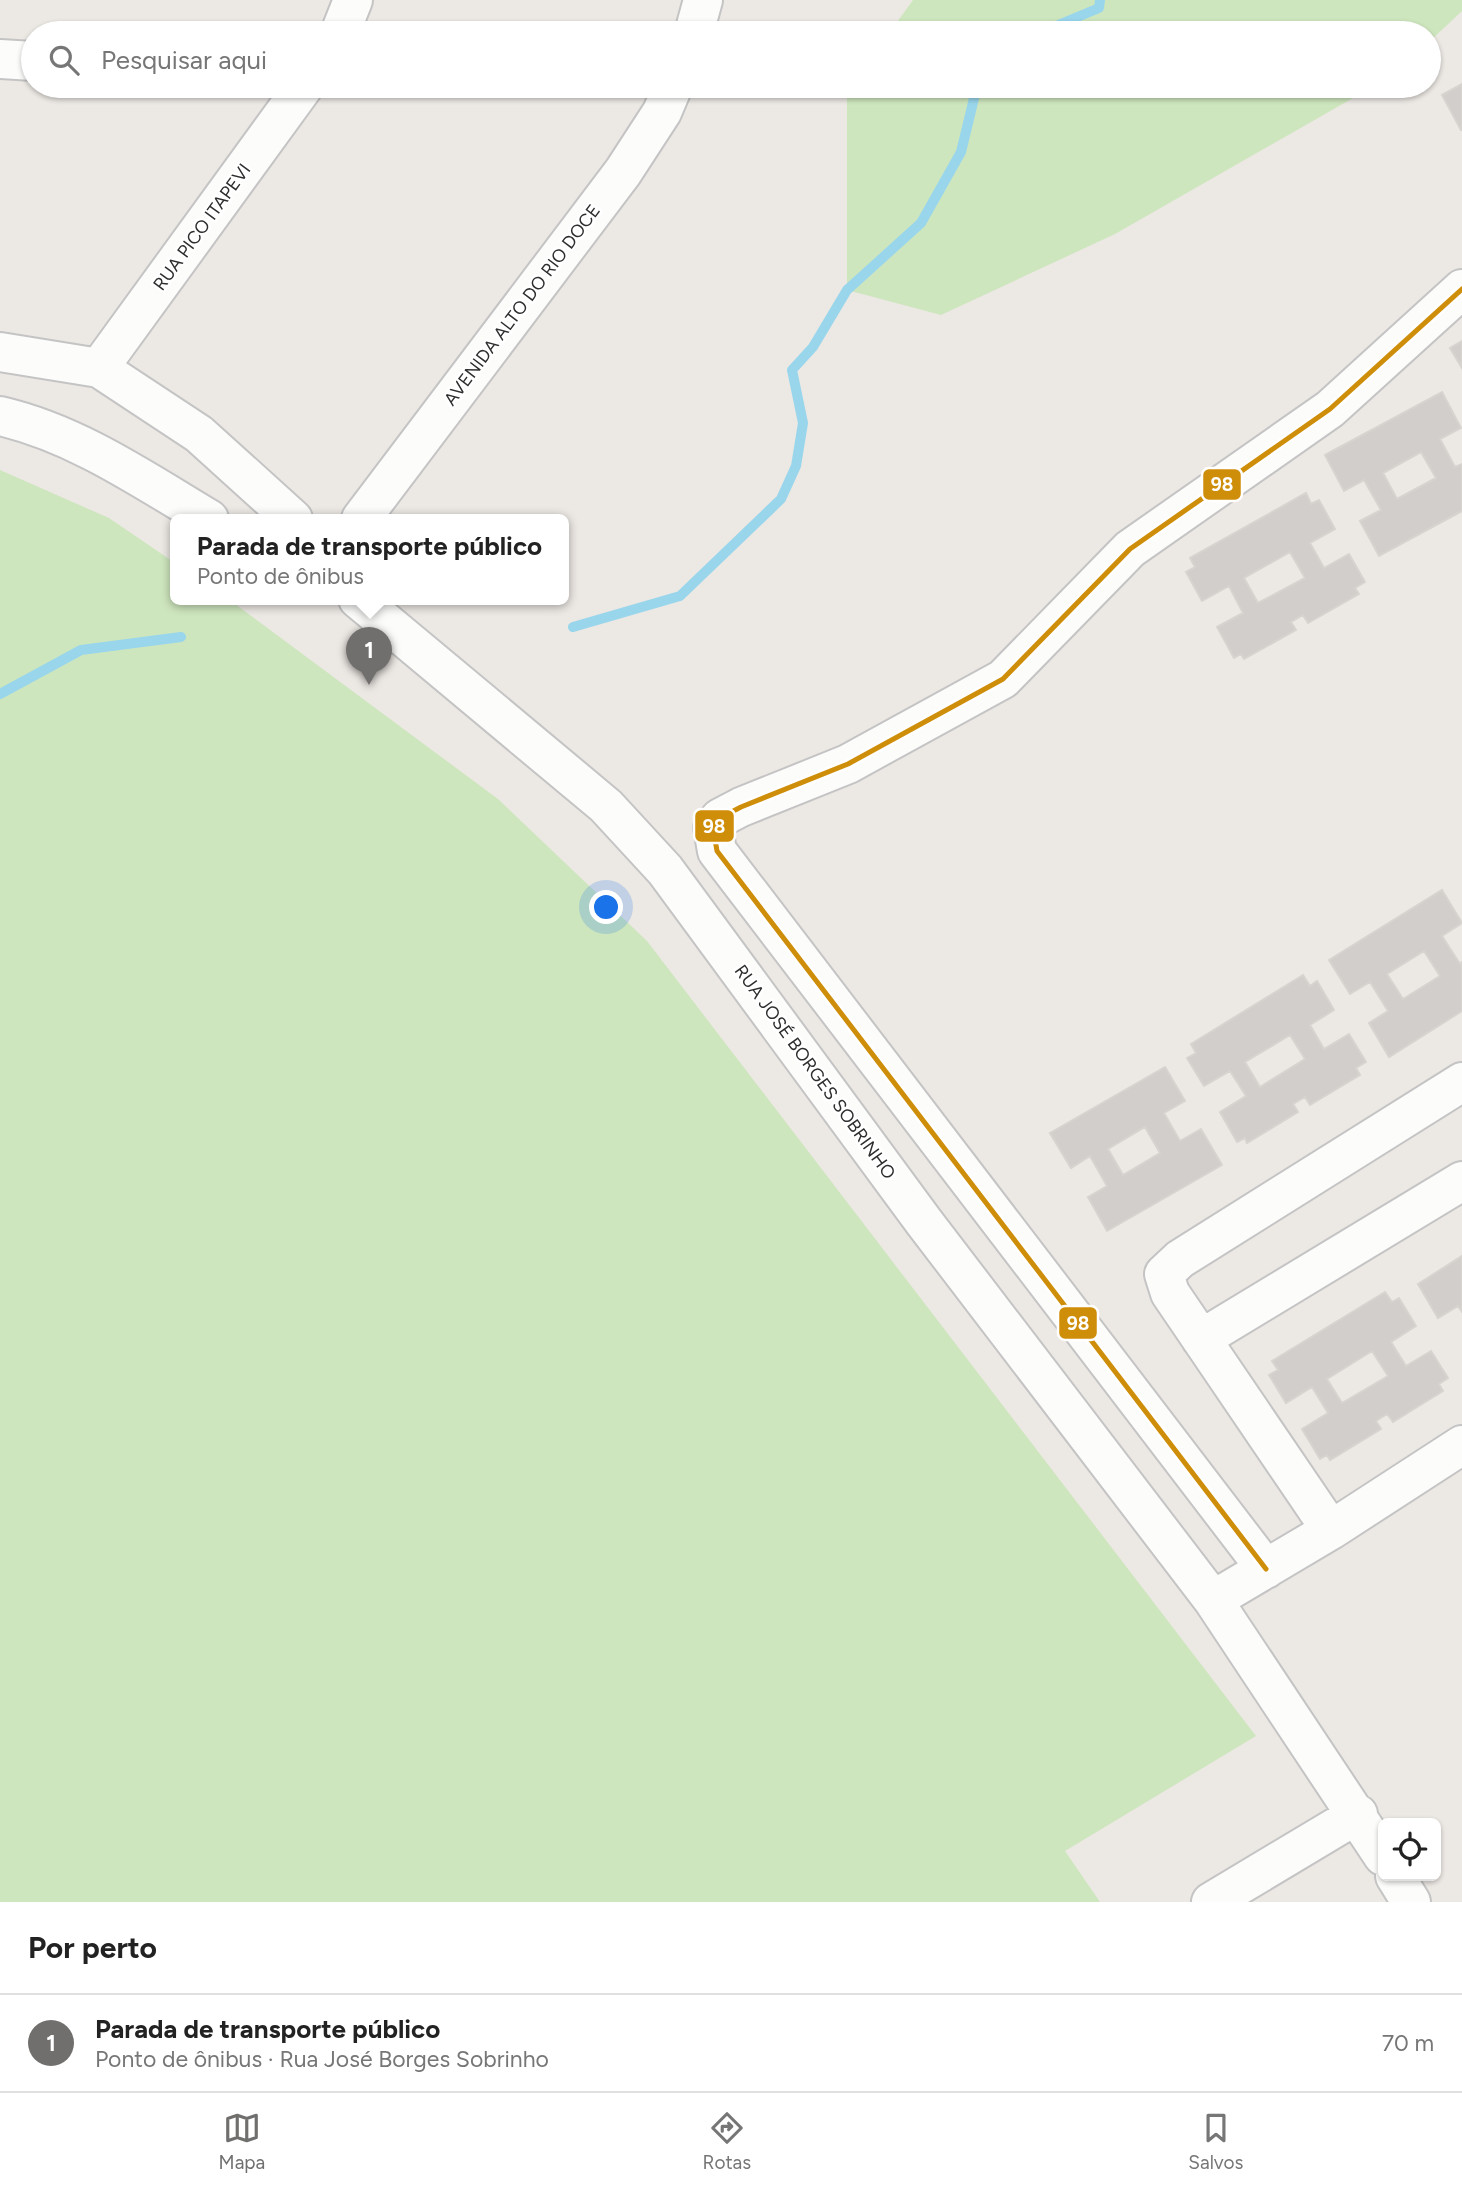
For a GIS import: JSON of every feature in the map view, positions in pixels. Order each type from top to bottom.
[{"type":"street","points":[[345,21],[354,0]]},
{"type":"street","points":[[697,21],[703,0]]},
{"type":"street","points":[[0,59],[21,60]]},
{"type":"street","name":"RUA PICO ITAPEVI","points":[[99,369],[295,98]]},
{"type":"street","name":"AVENIDA ALTO DO RIO DOCE","points":[[365,514],[623,172],[662,112],[668,98]]},
{"type":"street","points":[[1266,1569],[717,851],[713,828],[720,818],[741,807],[848,764],[1003,679],[1130,549],[1330,409],[1462,289]]},
{"type":"street","points":[[0,352],[99,369],[199,434],[287,514]]},
{"type":"street","points":[[0,416],[33,424],[105,456],[201,514]]},
{"type":"street","name":"RUA JOSÉ BORGES SOBRINHO","points":[[365,605],[606,806],[665,870],[924,1222],[1213,1600],[1378,1848]]},
{"type":"street","points":[[1331,1530],[1170,1293],[1165,1282],[1166,1269],[1462,1082]]},
{"type":"street","points":[[1201,1339],[1462,1181]]},
{"type":"street","points":[[1213,1600],[1331,1530],[1462,1445]]},
{"type":"street","points":[[1211,1902],[1358,1814]]},
{"type":"street","points":[[1398,1881],[1411,1902]]},
{"type":"green space","points":[[913,0],[1462,0],[1462,11],[1441,31],[1441,21],[898,21]]},
{"type":"green space","points":[[847,98],[1353,98],[1115,234],[941,315],[847,290]]},
{"type":"green space","points":[[0,470],[109,518],[170,560],[170,605],[236,605],[498,799],[647,941],[1256,1736],[1065,1851],[1100,1902],[0,1902]]},
{"type":"building","points":[[1462,84],[1462,130],[1461,130],[1442,95]]},
{"type":"building","points":[[1462,341],[1462,368],[1450,348]]},
{"type":"building","points":[[1442,392],[1461,428],[1440,439],[1455,467],[1462,464],[1462,511],[1379,556],[1360,521],[1381,510],[1364,480],[1344,491],[1325,455]],"holes":[[[1421,452],[1436,478],[1397,499],[1383,473]]]},
{"type":"building","points":[[1306,493],[1311,504],[1319,500],[1335,529],[1310,543],[1324,568],[1349,554],[1365,582],[1355,588],[1359,594],[1308,623],[1303,615],[1291,622],[1296,630],[1244,659],[1241,654],[1234,658],[1217,627],[1243,613],[1229,586],[1202,601],[1186,572],[1195,567],[1190,558]],"holes":[[[1290,552],[1305,578],[1258,603],[1244,578]]]},
{"type":"building","points":[[1442,890],[1462,923],[1442,936],[1460,964],[1462,962],[1462,1011],[1389,1057],[1369,1023],[1388,1011],[1370,982],[1350,994],[1329,960]],"holes":[[[1424,951],[1440,976],[1403,999],[1387,974]]]},
{"type":"building","points":[[1303,975],[1310,986],[1317,981],[1334,1010],[1310,1025],[1324,1049],[1349,1034],[1366,1062],[1356,1068],[1360,1075],[1310,1105],[1305,1097],[1293,1104],[1298,1112],[1247,1143],[1245,1138],[1237,1142],[1220,1112],[1246,1096],[1230,1071],[1204,1086],[1187,1058],[1196,1053],[1191,1044]],"holes":[[[1290,1035],[1305,1059],[1260,1087],[1245,1062]]]},
{"type":"building","points":[[1165,1067],[1185,1101],[1164,1113],[1180,1141],[1201,1129],[1222,1165],[1107,1231],[1088,1197],[1107,1186],[1090,1156],[1071,1168],[1050,1133]],"holes":[[[1145,1127],[1160,1153],[1123,1175],[1108,1149]]]},
{"type":"building","points":[[1462,1256],[1462,1312],[1458,1306],[1438,1318],[1418,1284]]},
{"type":"building","points":[[1385,1292],[1392,1302],[1399,1298],[1416,1326],[1391,1342],[1406,1366],[1431,1351],[1448,1378],[1439,1384],[1443,1391],[1393,1422],[1387,1414],[1376,1421],[1381,1429],[1330,1460],[1327,1455],[1320,1459],[1302,1429],[1328,1413],[1312,1387],[1286,1403],[1269,1375],[1278,1370],[1272,1361]],"holes":[[[1372,1351],[1388,1376],[1342,1403],[1327,1379]]]},
{"type":"waterway","points":[[1068,21],[1099,8],[1100,0]]},
{"type":"waterway","points":[[573,627],[680,596],[781,499],[796,466],[803,423],[792,370],[813,347],[847,290],[921,223],[961,152],[974,98]]},
{"type":"waterway","points":[[0,694],[81,650],[181,637]]},
{"type":"transit line","name":"98","points":[[1266,1569],[717,851],[713,828],[720,818],[741,807],[848,764],[1003,679],[1130,549],[1330,409],[1462,289]]},
{"type":"place","name":"Parada de transporte público","points":[[369,685]]}]
